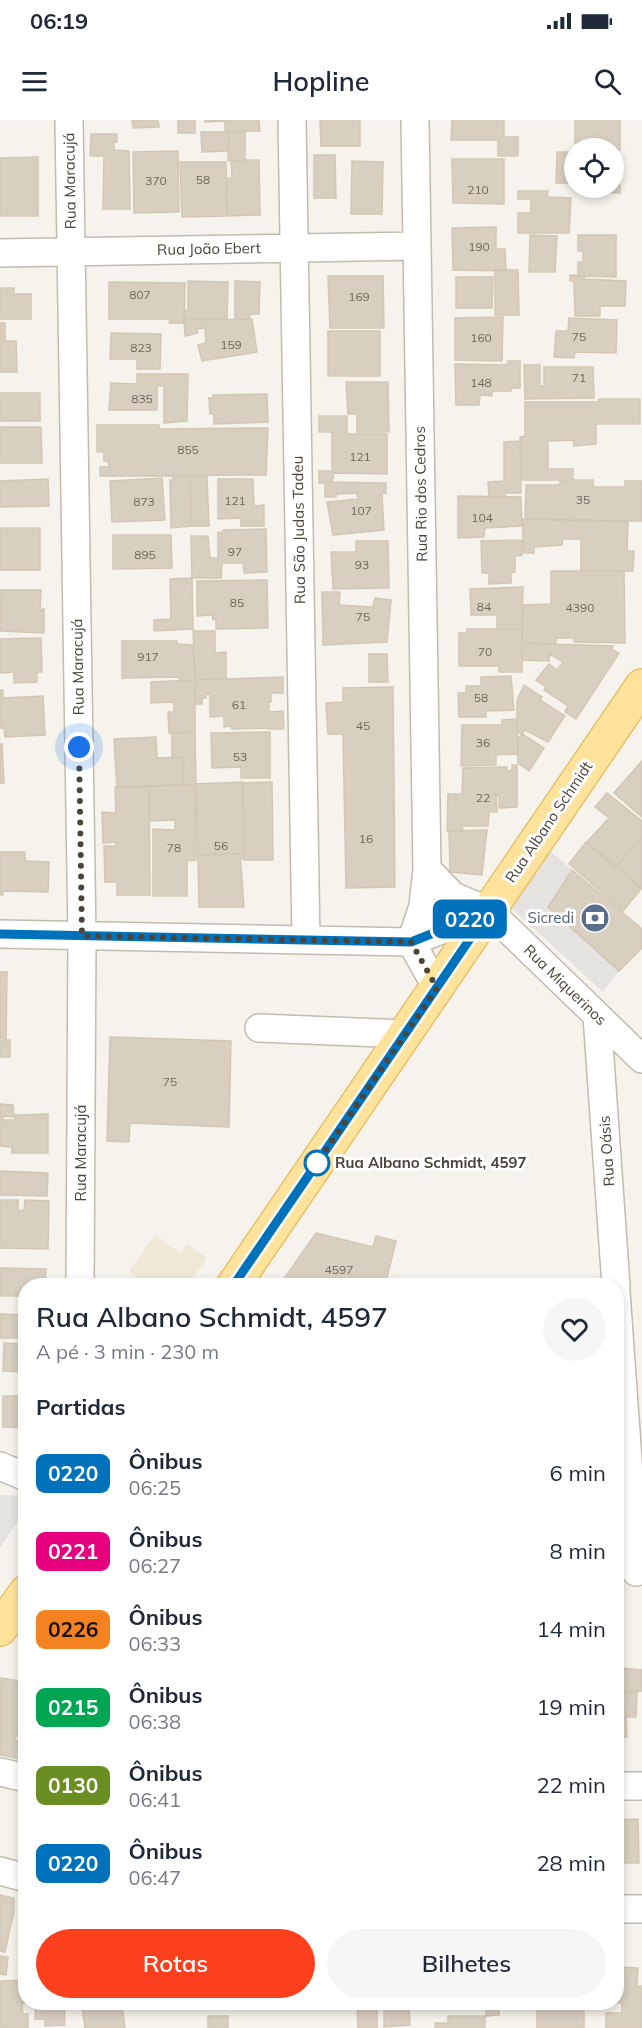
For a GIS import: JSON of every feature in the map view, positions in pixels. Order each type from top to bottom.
[{"type":"main road","name":"Rua Albano Schmidt","points":[[238,1278],[642,686]]},
{"type":"main road","points":[[0,1629],[18,1603]]},
{"type":"street","name":"Rua Maracujá","points":[[69,120],[82,936],[80,1278]]},
{"type":"street","name":"Rua São Judas Tadeu","points":[[292,120],[306,940]]},
{"type":"street","name":"Rua Rio dos Cedros","points":[[411,942],[423,906],[427,868],[415,120]]},
{"type":"street","name":"Rua João Ebert","points":[[0,253],[417,246]]},
{"type":"street","points":[[427,868],[453,896],[465,903],[489,911]]},
{"type":"street","points":[[0,934],[411,942],[489,911]]},
{"type":"street","name":"Rua Miquerinos","points":[[489,911],[642,1059]]},
{"type":"street","points":[[411,942],[437,988]]},
{"type":"street","name":"Rua Oásis","points":[[597,1016],[615,1278]]},
{"type":"street","points":[[259,1028],[405,1034]]},
{"type":"street","points":[[624,1432],[632,1572]]},
{"type":"street","points":[[0,1466],[18,1466]]},
{"type":"street","points":[[0,1466],[18,1474]]},
{"type":"street","points":[[0,1772],[18,1776]]},
{"type":"street","points":[[624,1786],[642,1786]]},
{"type":"street","points":[[0,1871],[18,1876]]},
{"type":"street","points":[[624,1909],[642,1909]]},
{"type":"shaded area","points":[[548,849],[572,870],[548,907],[619,971],[603,992],[508,905]]},
{"type":"shaded area","points":[[155,1235],[180,1253],[187,1244],[207,1258],[193,1278],[138,1278],[129,1271]]},
{"type":"shaded area","points":[[0,1495],[18,1496],[18,1521],[0,1548]]},
{"type":"building","points":[[132,120],[158,120],[159,127],[133,128]]},
{"type":"building","points":[[178,120],[195,120],[195,133],[178,133]]},
{"type":"building","points":[[205,120],[259,120],[260,131],[225,132],[225,121],[205,122]]},
{"type":"building","points":[[320,120],[360,120],[360,146],[321,146]]},
{"type":"building","points":[[452,120],[504,120],[504,137],[518,137],[518,156],[498,156],[498,140],[451,140]]},
{"type":"building","points":[[575,120],[620,120],[620,138],[575,138]]},
{"type":"building","points":[[201,132],[229,132],[228,151],[202,152]]},
{"type":"building","points":[[229,132],[245,132],[245,160],[228,161]]},
{"type":"building","points":[[91,134],[117,134],[114,150],[129,151],[130,209],[103,209],[104,156],[90,156]]},
{"type":"building","points":[[178,151],[179,212],[134,213],[133,152]]},
{"type":"building","points":[[557,152],[564,152],[564,183],[556,183]]},
{"type":"building","points":[[314,155],[335,155],[336,198],[314,198]]},
{"type":"building","points":[[38,157],[38,216],[0,216],[0,158]]},
{"type":"building","points":[[452,159],[504,159],[504,204],[453,203]]},
{"type":"building","points":[[231,160],[259,160],[260,215],[227,216],[226,178],[232,178]]},
{"type":"building","points":[[352,161],[383,162],[382,214],[351,214]]},
{"type":"building","points":[[180,162],[226,162],[227,216],[182,217]]},
{"type":"building","points":[[518,191],[548,191],[547,197],[571,198],[569,233],[518,233],[518,213],[531,213],[531,199],[518,199]]},
{"type":"building","points":[[496,227],[496,249],[505,249],[506,271],[453,270],[452,228]]},
{"type":"building","points":[[530,235],[557,236],[555,272],[529,272]]},
{"type":"building","points":[[578,235],[616,235],[616,277],[578,276],[578,262],[583,262],[583,251],[578,251]]},
{"type":"building","points":[[495,270],[518,270],[519,315],[495,315]]},
{"type":"building","points":[[570,275],[585,276],[584,279],[626,281],[625,306],[600,306],[600,316],[575,316],[574,281],[570,281]]},
{"type":"building","points":[[328,276],[383,276],[384,328],[330,328]]},
{"type":"building","points":[[456,277],[493,277],[492,308],[456,308]]},
{"type":"building","points":[[188,281],[228,282],[227,319],[184,320],[184,310],[188,310]]},
{"type":"building","points":[[235,281],[260,282],[259,314],[250,314],[249,319],[235,319]]},
{"type":"building","points":[[109,282],[185,283],[184,323],[169,323],[170,319],[109,319]]},
{"type":"building","points":[[0,288],[14,288],[14,294],[31,294],[31,319],[0,319]]},
{"type":"building","points":[[503,317],[502,361],[455,360],[455,318]]},
{"type":"building","points":[[569,318],[617,320],[616,353],[575,352],[574,358],[554,357],[556,331],[568,331]]},
{"type":"building","points":[[252,319],[257,352],[202,361],[198,345],[206,343],[205,328],[197,329],[198,333],[185,336],[184,320]]},
{"type":"building","points":[[0,323],[5,323],[5,341],[16,341],[17,372],[0,372]]},
{"type":"building","points":[[328,331],[380,331],[380,376],[328,376]]},
{"type":"building","points":[[111,333],[161,334],[160,369],[137,369],[137,359],[110,359]]},
{"type":"building","points":[[508,361],[520,361],[520,388],[511,388],[511,391],[492,391],[492,396],[480,395],[479,405],[456,405],[455,364],[507,365]]},
{"type":"building","points":[[524,365],[540,365],[540,386],[544,386],[544,367],[593,367],[594,398],[525,399]]},
{"type":"building","points":[[137,374],[188,374],[187,421],[164,423],[164,386],[157,386],[157,410],[109,410],[111,383],[137,384]]},
{"type":"building","points":[[346,382],[388,382],[389,432],[357,432],[357,414],[348,414]]},
{"type":"building","points":[[0,393],[40,393],[40,421],[0,421]]},
{"type":"building","points":[[267,394],[268,422],[214,424],[214,414],[210,414],[209,398],[213,398],[213,395]]},
{"type":"building","points":[[599,399],[640,399],[640,424],[596,424],[596,444],[574,446],[573,440],[548,441],[548,469],[573,469],[573,480],[521,480],[520,437],[525,436],[525,402],[599,402]]},
{"type":"building","points":[[319,416],[347,416],[347,432],[319,432]]},
{"type":"building","points":[[97,425],[159,425],[159,429],[268,428],[266,475],[100,476],[100,467],[109,467],[108,461],[104,461],[104,452],[97,452]]},
{"type":"building","points":[[0,427],[41,427],[42,463],[0,463]]},
{"type":"building","points":[[332,432],[387,434],[387,474],[334,473],[332,482],[319,483],[319,471],[332,471]]},
{"type":"building","points":[[520,441],[521,493],[505,493],[505,497],[489,496],[488,482],[504,481],[504,442]]},
{"type":"building","points":[[173,476],[190,476],[191,526],[171,528],[170,480],[173,480]]},
{"type":"building","points":[[190,476],[207,476],[209,526],[191,526]]},
{"type":"building","points":[[162,478],[165,520],[112,522],[110,481]]},
{"type":"building","points":[[48,479],[49,506],[0,507],[0,481]]},
{"type":"building","points":[[218,479],[253,479],[254,506],[264,505],[264,526],[241,526],[241,518],[218,519]]},
{"type":"building","points":[[560,480],[593,480],[593,487],[625,487],[625,481],[642,481],[642,521],[525,519],[526,485],[560,485]]},
{"type":"building","points":[[325,482],[386,483],[386,493],[382,494],[384,530],[333,535],[327,502],[358,499],[357,493],[325,497]]},
{"type":"building","points":[[458,496],[521,497],[522,526],[485,528],[484,537],[458,538]]},
{"type":"building","points":[[522,519],[628,522],[627,551],[634,551],[633,571],[581,571],[581,539],[563,539],[562,545],[534,547],[534,553],[524,553]]},
{"type":"building","points":[[0,528],[40,528],[40,570],[0,570]]},
{"type":"building","points":[[266,529],[267,572],[244,573],[243,563],[222,563],[221,578],[192,578],[191,536],[208,536],[210,558],[218,558],[218,532]]},
{"type":"building","points":[[113,535],[171,535],[172,568],[113,569]]},
{"type":"building","points":[[522,540],[522,555],[515,556],[515,572],[511,573],[511,583],[489,584],[489,573],[482,573],[481,541]]},
{"type":"building","points":[[356,541],[388,541],[389,588],[333,589],[331,552],[356,552]]},
{"type":"building","points":[[551,571],[624,571],[625,643],[574,642],[574,638],[556,638],[556,644],[522,643],[523,605],[551,604]]},
{"type":"building","points":[[192,578],[193,629],[154,631],[154,620],[171,619],[170,579]]},
{"type":"building","points":[[267,580],[268,628],[216,629],[216,618],[213,620],[212,615],[197,616],[197,581]]},
{"type":"building","points":[[523,587],[522,629],[497,629],[497,615],[471,615],[470,589]]},
{"type":"building","points":[[1,590],[41,590],[40,610],[44,609],[44,633],[0,631]]},
{"type":"building","points":[[322,592],[340,592],[339,605],[373,607],[375,598],[391,600],[387,642],[323,645]]},
{"type":"building","points":[[467,629],[522,629],[522,672],[499,672],[499,666],[459,666],[459,633],[467,633]]},
{"type":"building","points":[[193,631],[215,631],[215,653],[226,652],[226,679],[195,680]]},
{"type":"building","points":[[41,638],[42,672],[37,672],[37,682],[14,683],[14,672],[0,673],[0,639]]},
{"type":"building","points":[[122,641],[177,641],[177,644],[193,645],[195,680],[180,681],[179,677],[122,678]]},
{"type":"building","points":[[522,643],[613,646],[611,649],[619,653],[576,719],[565,712],[568,706],[544,690],[546,687],[536,680],[549,664],[557,670],[563,662],[550,654],[549,661],[522,660]]},
{"type":"building","points":[[369,654],[387,654],[388,682],[369,682]]},
{"type":"building","points":[[511,676],[514,710],[486,711],[486,717],[459,717],[458,693],[466,693],[466,686],[481,686],[481,677]]},
{"type":"building","points":[[283,677],[283,693],[271,693],[269,712],[283,711],[284,729],[224,727],[224,716],[210,717],[210,694],[202,698],[202,704],[195,704],[195,680]]},
{"type":"building","points":[[195,680],[195,732],[169,733],[168,712],[174,712],[174,702],[151,703],[151,682]]},
{"type":"building","points":[[524,685],[542,697],[540,700],[565,716],[548,742],[525,730],[522,734],[517,731],[517,700]]},
{"type":"building","points":[[393,687],[395,887],[346,888],[343,734],[328,734],[326,703],[343,702],[343,688]]},
{"type":"building","points":[[0,690],[3,690],[3,698],[43,696],[45,735],[5,737],[4,728],[0,728]]},
{"type":"building","points":[[517,719],[518,754],[496,755],[496,765],[461,766],[462,725],[502,725],[502,720]]},
{"type":"building","points":[[195,732],[196,784],[183,785],[184,757],[172,758],[172,733]]},
{"type":"building","points":[[270,732],[270,778],[241,778],[241,767],[212,768],[211,733]]},
{"type":"building","points":[[522,734],[544,748],[529,771],[518,763],[518,739]]},
{"type":"building","points":[[156,737],[157,758],[184,757],[183,785],[117,788],[114,739]]},
{"type":"building","points":[[0,744],[2,744],[4,783],[0,783]]},
{"type":"building","points":[[642,761],[642,817],[614,793]]},
{"type":"building","points":[[512,765],[517,765],[517,807],[499,808],[499,797],[496,794],[497,812],[489,812],[488,826],[463,826],[462,831],[447,831],[448,794],[462,794],[463,768],[507,767],[507,771],[512,770]]},
{"type":"building","points":[[243,782],[244,859],[241,859],[240,854],[198,855],[196,784]]},
{"type":"building","points":[[272,782],[273,860],[244,860],[243,783]]},
{"type":"building","points":[[195,784],[196,860],[187,861],[187,896],[153,896],[153,829],[175,830],[175,820],[150,821],[149,786]]},
{"type":"building","points":[[149,786],[150,895],[117,895],[117,882],[105,882],[104,846],[116,846],[116,842],[103,843],[102,812],[116,813],[115,787]]},
{"type":"building","points":[[607,793],[642,821],[642,836],[616,867],[587,842],[609,818],[595,807]]},
{"type":"building","points":[[487,830],[482,875],[450,872],[449,831]]},
{"type":"building","points":[[642,836],[642,888],[617,866]]},
{"type":"building","points":[[586,842],[641,889],[623,911],[569,864]]},
{"type":"building","points":[[0,852],[25,852],[25,861],[49,862],[48,892],[3,891],[3,895],[0,895]]},
{"type":"building","points":[[240,854],[244,907],[199,907],[198,855]]},
{"type":"building","name":"Sicredi","points":[[572,870],[642,929],[642,948],[619,971],[548,907]]},
{"type":"building","points":[[0,972],[7,972],[6,1040],[10,1040],[10,1057],[0,1057]]},
{"type":"building","points":[[110,1037],[231,1041],[229,1127],[130,1123],[129,1142],[107,1141]]},
{"type":"building","points":[[0,1104],[13,1105],[14,1117],[3,1116],[3,1120],[15,1120],[15,1115],[48,1114],[48,1153],[12,1153],[12,1147],[0,1146]]},
{"type":"building","points":[[0,1171],[48,1173],[47,1196],[0,1195]]},
{"type":"building","points":[[0,1200],[18,1200],[18,1211],[24,1210],[25,1200],[49,1201],[48,1249],[0,1248]]},
{"type":"building","points":[[316,1233],[373,1247],[376,1236],[396,1241],[387,1278],[285,1278]]},
{"type":"building","points":[[1,1268],[46,1269],[45,1278],[18,1278],[18,1296],[0,1296]]},
{"type":"building","points":[[0,1314],[18,1315],[18,1338],[0,1338]]},
{"type":"building","points":[[4,1343],[18,1344],[18,1372],[3,1371]]},
{"type":"building","points":[[3,1396],[18,1396],[18,1428],[3,1427]]},
{"type":"building","points":[[624,1668],[642,1670],[642,1691],[624,1692]]},
{"type":"building","points":[[1,1678],[18,1681],[18,1734],[14,1740],[18,1741],[18,1759],[0,1755]]},
{"type":"building","points":[[637,1691],[636,1717],[627,1717],[624,1712],[624,1692]]},
{"type":"building","points":[[624,1712],[626,1712],[627,1737],[624,1737]]},
{"type":"building","points":[[638,1819],[639,1863],[624,1863],[624,1820]]},
{"type":"building","points":[[0,1895],[14,1898],[14,1911],[5,1952],[0,1951]]},
{"type":"building","points":[[0,1956],[8,1957],[6,1975],[0,1974]]},
{"type":"building","points":[[624,1967],[638,1968],[637,1986],[641,1986],[641,2028],[606,2028],[606,2013],[622,2013],[624,2010]]},
{"type":"building","points":[[18,1980],[18,2010],[23,2010],[23,2014],[28,2014],[28,2028],[0,2028],[0,1981]]},
{"type":"building","points":[[36,2010],[64,2010],[65,2025],[45,2026],[45,2019],[35,2019]]},
{"type":"building","points":[[82,2010],[123,2010],[125,2028],[85,2028]]},
{"type":"building","points":[[357,2010],[377,2010],[377,2028],[358,2028]]},
{"type":"building","points":[[384,2010],[409,2010],[410,2025],[384,2027]]},
{"type":"building","points":[[486,2010],[499,2010],[499,2015],[486,2016]]},
{"type":"building","points":[[537,2010],[584,2010],[584,2028],[537,2028]]},
{"type":"building","points":[[208,2016],[228,2016],[228,2028],[208,2028]]},
{"type":"building","points":[[448,2016],[485,2016],[485,2028],[435,2028],[435,2023],[448,2023]]},
{"type":"bus line","name":"0220","points":[[0,934],[411,942],[489,911],[238,1278]]},
{"type":"place","name":"Sicredi","points":[[595,918]]},
{"type":"place","name":"Rua Albano Schmidt, 4597","points":[[317,1163]]},
{"type":"route","points":[[79,747],[82,936],[411,942],[437,988],[312,1170],[317,1163]]}]
